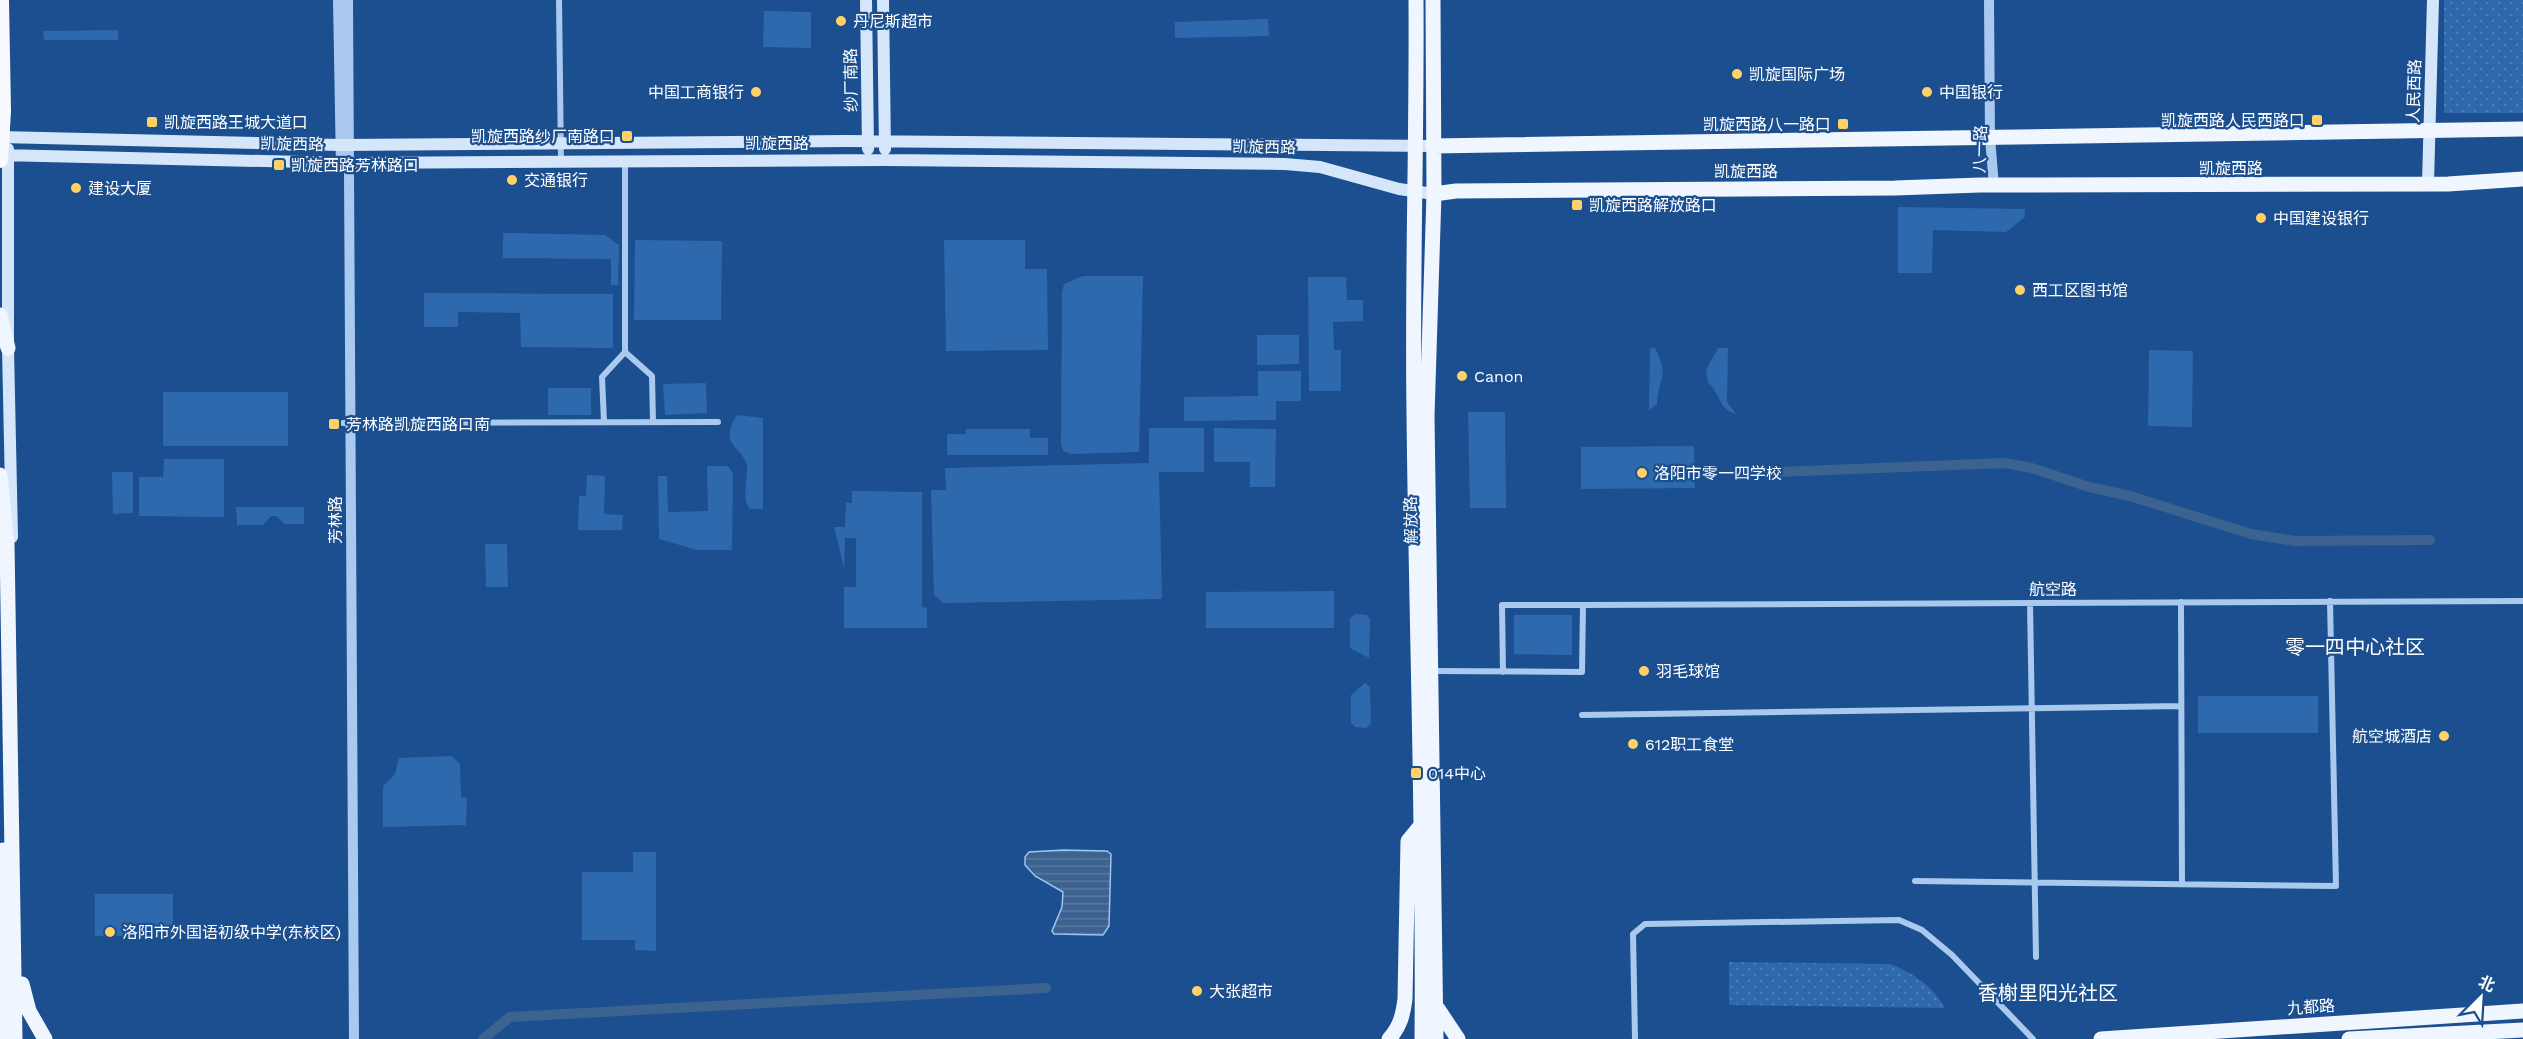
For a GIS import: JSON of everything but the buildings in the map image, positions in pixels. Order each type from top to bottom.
[{"type":"highway","points":[[1,0],[4,161]]},
{"type":"main road","points":[[3,1039],[8,348],[4,137],[9,0]]},
{"type":"main road","name":"纱厂南路","points":[[866,0],[867,160]]},
{"type":"main road","name":"纱厂南路","points":[[883,0],[885,160]]},
{"type":"main road","name":"解放路","points":[[1416,0],[1414,405],[1422,824],[1422,1039]]},
{"type":"main road","name":"解放路","points":[[1433,0],[1434,194],[1427,416],[1436,1039]]},
{"type":"main road","name":"人民西路","points":[[2428,183],[2433,0]]},
{"type":"main road","name":"凯旋西路","points":[[4,137],[344,145],[885,142],[1433,146],[2523,129]]},
{"type":"main road","name":"凯旋西路","points":[[4,161],[344,163],[885,160],[1285,164],[1320,167],[1416,193],[1434,194],[1456,191],[2428,183],[2523,179]]},
{"type":"main road","points":[[0,208],[4,161]]},
{"type":"main road","points":[[0,315],[8,348]]},
{"type":"main road","points":[[0,475],[7,544],[15,1039]]},
{"type":"main road","points":[[0,553],[5,608],[16,909],[15,1039]]},
{"type":"main road","points":[[1389,1039],[1403,1016],[1405,999],[1408,841],[1422,824]]},
{"type":"main road","points":[[3,968],[16,909]]},
{"type":"main road","points":[[15,948],[29,1011],[45,1039]]},
{"type":"main road","points":[[1436,1007],[1458,1039]]},
{"type":"main road","name":"九都路","points":[[2101,1039],[2523,1011]]},
{"type":"main road","points":[[2349,1039],[2523,1030]]},
{"type":"street","name":"芳林路","points":[[338,0],[344,145]]},
{"type":"street","name":"芳林路","points":[[348,0],[344,145],[348,1039]]},
{"type":"street","points":[[559,0],[561,162]]},
{"type":"street","name":"八一路","points":[[1989,0],[1994,186]]},
{"type":"street","name":"八一路","points":[[1993,138],[1996,0]]},
{"type":"street","points":[[604,422],[602,377],[625,352],[625,162]]},
{"type":"street","points":[[625,352],[652,376],[653,422]]},
{"type":"street","name":"芳林路","points":[[346,422],[354,1039]]},
{"type":"street","points":[[346,422],[718,422]]},
{"type":"street","points":[[1915,881],[2336,886],[2330,601]]},
{"type":"street","name":"航空路","points":[[1503,672],[1502,605],[2523,601]]},
{"type":"street","points":[[2181,602],[2182,884]]},
{"type":"street","points":[[2030,603],[2036,957]]},
{"type":"street","points":[[1432,672],[1582,672],[1583,605]]},
{"type":"street","points":[[1582,715],[2181,706]]},
{"type":"street","points":[[1635,1039],[1633,934],[1645,924],[1899,920],[1922,930],[1952,955],[2033,1039]]},
{"type":"shaded area","points":[[2444,0],[2523,0],[2523,113],[2444,113]]},
{"type":"shaded area","points":[[764,11],[811,12],[811,48],[763,47]]},
{"type":"shaded area","points":[[1268,19],[1269,36],[1175,38],[1175,22]]},
{"type":"shaded area","points":[[118,30],[118,40],[44,40],[43,31]]},
{"type":"shaded area","points":[[1898,207],[2025,209],[2025,217],[2006,232],[1933,230],[1932,273],[1898,273]]},
{"type":"shaded area","points":[[503,233],[605,235],[619,245],[618,285],[611,285],[611,259],[503,258]]},
{"type":"shaded area","points":[[635,240],[722,241],[721,320],[634,320]]},
{"type":"shaded area","points":[[944,240],[1025,240],[1025,269],[1047,269],[1048,350],[946,351]]},
{"type":"shaded area","points":[[1083,276],[1143,276],[1139,452],[1071,454],[1063,451],[1061,444],[1062,292],[1064,284]]},
{"type":"shaded area","points":[[1308,277],[1346,277],[1347,300],[1363,300],[1363,321],[1333,322],[1334,350],[1341,350],[1341,391],[1309,391]]},
{"type":"shaded area","points":[[424,293],[613,294],[613,348],[521,347],[520,313],[458,312],[458,327],[424,327]]},
{"type":"shaded area","points":[[1257,335],[1299,335],[1299,364],[1257,365]]},
{"type":"shaded area","points":[[1650,348],[1655,348],[1663,371],[1657,404],[1649,410]]},
{"type":"shaded area","points":[[1718,348],[1728,348],[1727,402],[1736,414],[1726,409],[1708,383],[1706,370]]},
{"type":"shaded area","points":[[2149,350],[2193,351],[2192,427],[2148,426]]},
{"type":"shaded area","points":[[1258,371],[1301,371],[1301,401],[1276,401],[1276,420],[1184,421],[1184,397],[1258,396]]},
{"type":"shaded area","points":[[706,383],[707,413],[665,415],[663,384]]},
{"type":"shaded area","points":[[548,388],[591,388],[591,415],[548,415]]},
{"type":"shaded area","points":[[163,392],[288,392],[288,446],[163,446]]},
{"type":"shaded area","points":[[1468,412],[1505,412],[1506,508],[1470,508]]},
{"type":"shaded area","points":[[737,415],[763,418],[763,509],[750,509],[747,505],[747,467],[745,460],[731,440],[730,434]]},
{"type":"shaded area","points":[[1149,428],[1204,428],[1204,472],[1159,472],[1162,599],[943,603],[934,595],[931,490],[946,490],[945,468],[1149,463]]},
{"type":"shaded area","points":[[1214,428],[1276,429],[1275,487],[1250,487],[1250,462],[1214,462]]},
{"type":"shaded area","points":[[966,429],[1030,429],[1030,438],[1048,438],[1048,455],[947,455],[947,434],[966,434]]},
{"type":"shaded area","points":[[1694,446],[1695,488],[1581,489],[1581,447]]},
{"type":"shaded area","points":[[164,459],[224,459],[224,517],[139,516],[139,477],[163,477]]},
{"type":"shaded area","points":[[707,466],[728,466],[733,473],[732,550],[697,550],[659,539],[658,476],[667,476],[668,512],[708,511]]},
{"type":"shaded area","points":[[112,472],[133,472],[133,513],[113,514]]},
{"type":"shaded area","points":[[587,475],[605,476],[604,514],[623,515],[622,530],[578,530],[579,496],[586,496]]},
{"type":"shaded area","points":[[852,491],[922,492],[922,607],[927,608],[927,628],[844,628],[844,587],[856,587],[856,538],[845,538],[844,568],[834,527],[845,527],[846,503],[852,503]]},
{"type":"shaded area","points":[[236,507],[304,507],[304,524],[284,524],[277,516],[271,516],[263,525],[237,525]]},
{"type":"shaded area","points":[[485,544],[507,544],[508,587],[486,587]]},
{"type":"shaded area","points":[[1334,591],[1334,628],[1206,628],[1206,592]]},
{"type":"shaded area","points":[[1355,614],[1367,615],[1370,620],[1369,658],[1350,648],[1350,618]]},
{"type":"shaded area","points":[[1514,615],[1572,615],[1572,655],[1514,654]]},
{"type":"shaded area","points":[[1365,683],[1370,687],[1371,723],[1366,728],[1355,727],[1351,722],[1351,695]]},
{"type":"shaded area","points":[[2198,696],[2318,696],[2318,733],[2198,733]]},
{"type":"shaded area","points":[[452,756],[460,764],[461,797],[467,798],[466,825],[383,827],[383,786],[395,774],[399,758]]},
{"type":"shaded area","points":[[1107,851],[1111,854],[1109,926],[1103,935],[1054,934],[1052,931],[1062,907],[1063,892],[1035,876],[1025,865],[1025,857],[1029,852]]},
{"type":"shaded area","points":[[633,852],[656,852],[656,951],[635,950],[635,940],[582,940],[582,872],[633,872]]},
{"type":"shaded area","points":[[95,894],[173,894],[173,936],[95,936]]},
{"type":"shaded area","points":[[1729,962],[1890,964],[1922,981],[1935,993],[1945,1008],[1729,1005]]},
{"type":"waterway","points":[[1751,473],[2005,463],[2032,468],[2089,487],[2130,496],[2251,534],[2295,541],[2430,540]]},
{"type":"waterway","points":[[483,1039],[510,1017],[1046,988]]},
{"type":"place","name":"丹尼斯超市","points":[[841,21]]},
{"type":"place","name":"凯旋国际广场","points":[[1737,74]]},
{"type":"place","name":"中国工商银行","points":[[756,92]]},
{"type":"place","name":"中国银行","points":[[1927,92]]},
{"type":"place","name":"凯旋西路人民西路口","points":[[2317,120]]},
{"type":"place","name":"凯旋西路王城大道口","points":[[152,122]]},
{"type":"place","name":"凯旋西路八一路口","points":[[1843,124]]},
{"type":"place","name":"凯旋西路纱厂南路口","points":[[627,136]]},
{"type":"place","name":"凯旋西路芳林路口","points":[[279,165]]},
{"type":"place","name":"交通银行","points":[[512,180]]},
{"type":"place","name":"建设大厦","points":[[76,188]]},
{"type":"place","name":"凯旋西路解放路口","points":[[1577,205]]},
{"type":"place","name":"中国建设银行","points":[[2261,218]]},
{"type":"place","name":"西工区图书馆","points":[[2020,290]]},
{"type":"place","name":"Canon","points":[[1462,376]]},
{"type":"place","name":"芳林路凯旋西路口南","points":[[334,424]]},
{"type":"place","name":"洛阳市零一四学校","points":[[1642,473]]},
{"type":"place","name":"羽毛球馆","points":[[1644,671]]},
{"type":"place","name":"航空城酒店","points":[[2444,736]]},
{"type":"place","name":"612职工食堂","points":[[1633,744]]},
{"type":"place","name":"014中心","points":[[1416,773]]},
{"type":"place","name":"洛阳市外国语初级中学(东校区)","points":[[110,932]]},
{"type":"place","name":"大张超市","points":[[1197,991]]},
{"type":"district","name":"零一四中心社区","points":[[2355,647]]},
{"type":"district","name":"香榭里阳光社区","points":[[2048,993]]}]
